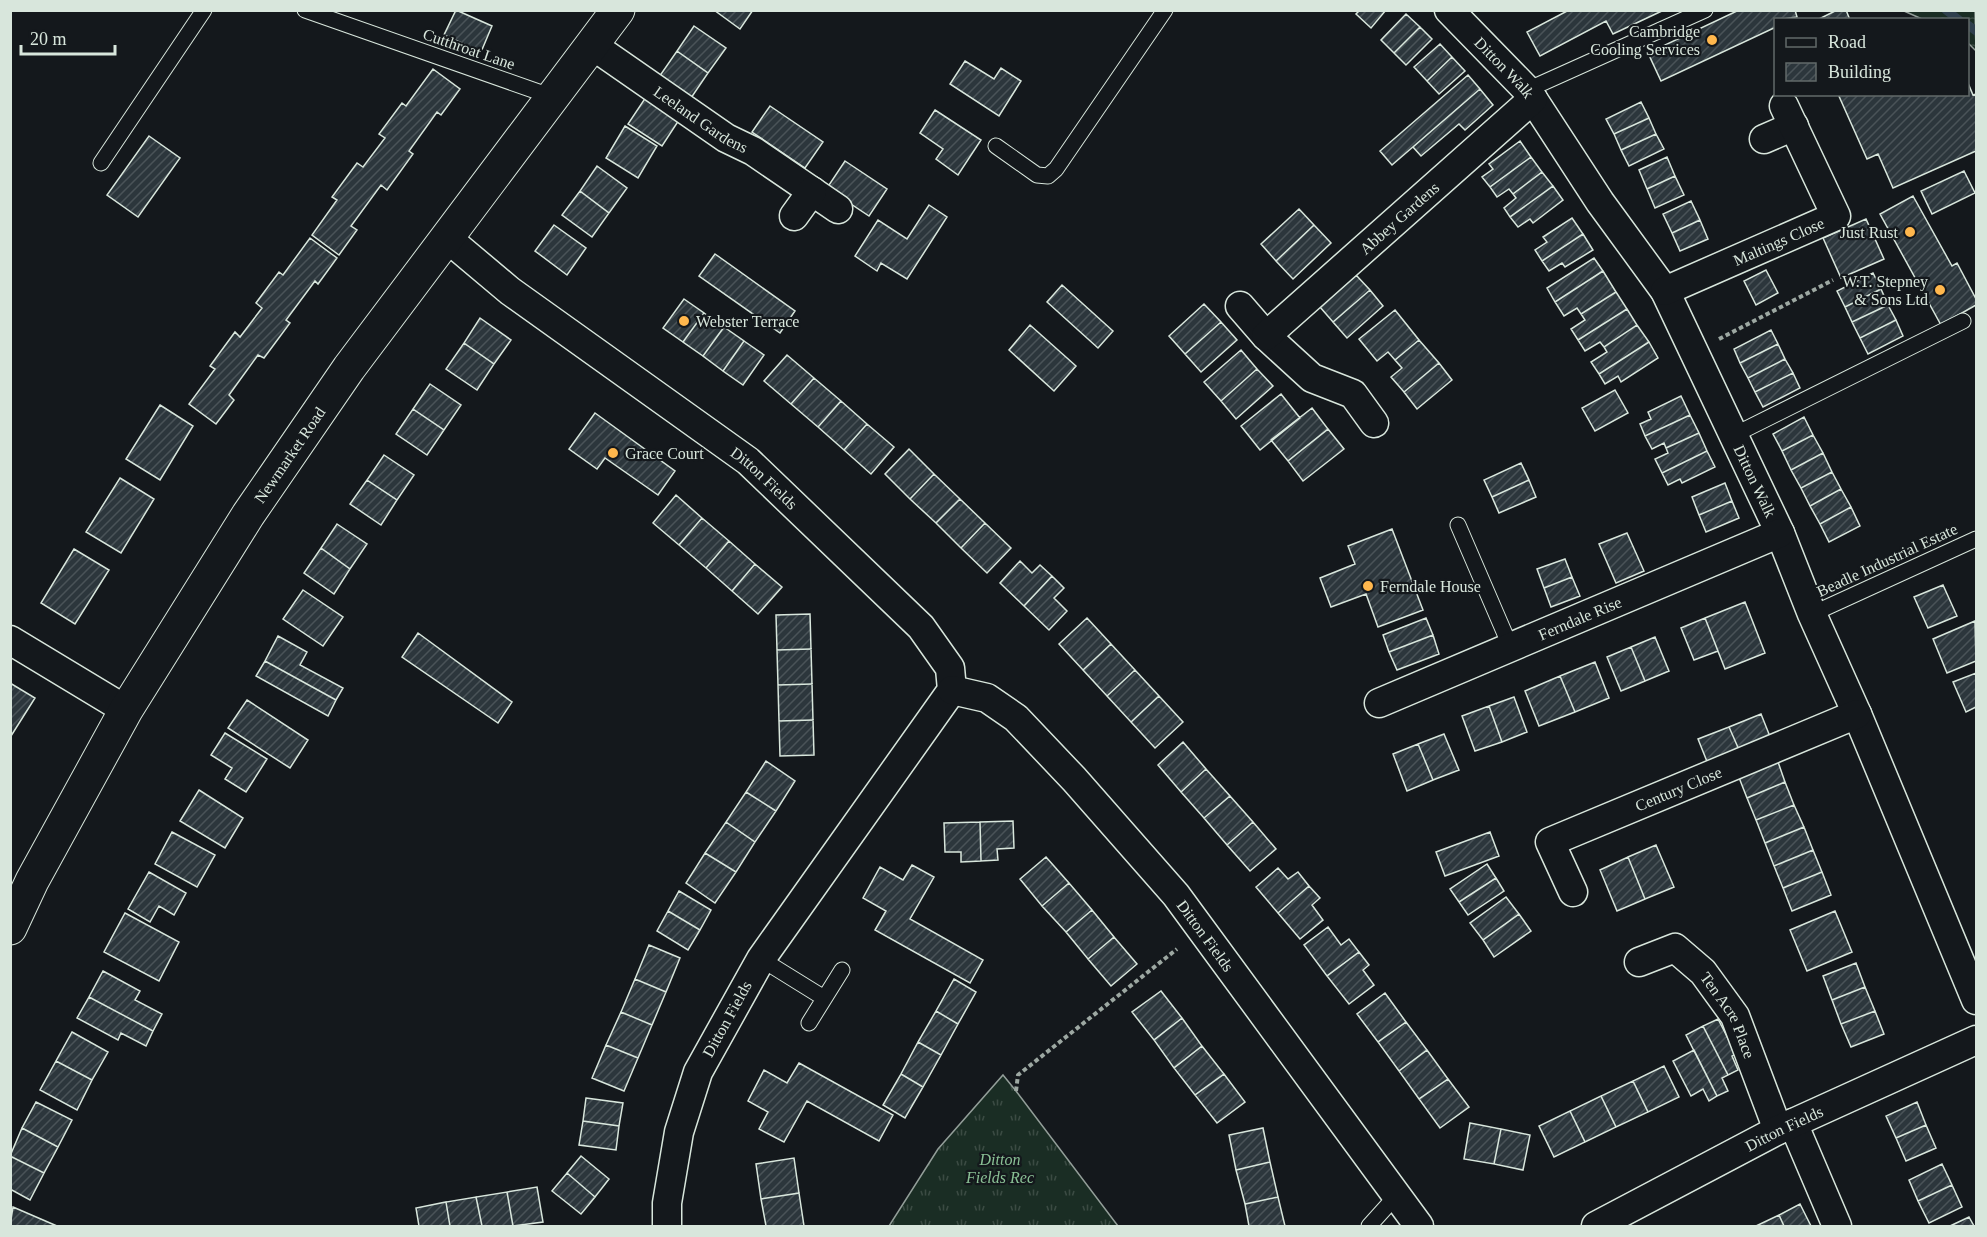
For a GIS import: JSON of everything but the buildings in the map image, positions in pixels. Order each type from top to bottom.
[{"type":"main road","name":"Newmarket Road","points":[[10,928],[32,881],[126,710],[255,505],[349,368],[618,10]]},
{"type":"street","name":"Ditton Walk","points":[[1449,10],[1530,94],[1600,202],[1665,291],[1780,533],[1812,614],[1857,714],[1977,1000]]},
{"type":"street","name":"Leeland Gardens","points":[[592,45],[726,138],[753,151],[838,209]]},
{"type":"street","name":"Abbey Gardens","points":[[1266,336],[1530,94]]},
{"type":"street","name":"Maltings Close","points":[[1665,291],[1836,216],[1789,116],[1764,139]]},
{"type":"street","points":[[794,216],[812,191]]},
{"type":"street","name":"Ditton Fields","points":[[447,238],[510,291],[748,461],[921,627],[950,668],[952,690],[761,959],[698,1072],[679,1132],[667,1203],[667,1227]]},
{"type":"street","points":[[1240,306],[1266,336],[1312,378],[1353,394],[1374,423]]},
{"type":"street","name":"Ferndale Rise","points":[[1379,703],[1780,533]]},
{"type":"street","points":[[10,640],[126,710]]},
{"type":"street","name":"Ditton Fields","points":[[952,690],[987,698],[1016,718],[1153,868],[1202,930],[1419,1227]]},
{"type":"street","name":"Century Close","points":[[1573,892],[1550,842],[1857,714]]},
{"type":"street","name":"Ten Acre Place","points":[[1639,962],[1675,948],[1703,972],[1735,1016],[1785,1127]]},
{"type":"street","name":"Ditton Fields","points":[[1596,1227],[1785,1127],[1977,1040]]},
{"type":"street","points":[[1785,1127],[1838,1227]]},
{"type":"lane","points":[[101,163],[204,10]]},
{"type":"lane","name":"Cutthroat Lane","points":[[305,10],[554,97]]},
{"type":"lane","points":[[996,146],[1037,176],[1048,176],[1056,169],[1165,10]]},
{"type":"lane","points":[[1530,94],[1705,10]]},
{"type":"lane","points":[[1734,435],[1963,321]]},
{"type":"lane","points":[[1458,525],[1511,648]]},
{"type":"lane","name":"Beadle Industrial Estate","points":[[1812,614],[1977,539]]},
{"type":"lane","points":[[761,959],[825,998]]},
{"type":"lane","points":[[809,1023],[842,970]]},
{"type":"lane","points":[[1369,1227],[1397,1195]]},
{"type":"path","points":[[1694,352],[1833,280]]},
{"type":"path","points":[[1016,1090],[1018,1075],[1202,930]]},
{"type":"green space","points":[[1904,11],[1975,11],[1976,51],[1969,44],[1969,18],[1920,18]]},
{"type":"green space","name":"Ditton Fields Rec","points":[[1003,1075],[1118,1226],[889,1226],[938,1149]]},
{"type":"waterway","points":[[1946,10],[1956,18]]},
{"type":"waterway","points":[[1969,26],[1976,31]]},
{"type":"place","name":"Cambridge Cooling Services","points":[[1712,40]]},
{"type":"place","name":"Just Rust","points":[[1910,232]]},
{"type":"place","name":"W.T. Stepney & Sons Ltd","points":[[1940,290]]},
{"type":"place","name":"Webster Terrace","points":[[684,321]]},
{"type":"place","name":"Grace Court","points":[[613,453]]},
{"type":"place","name":"Ferndale House","points":[[1368,586]]}]
